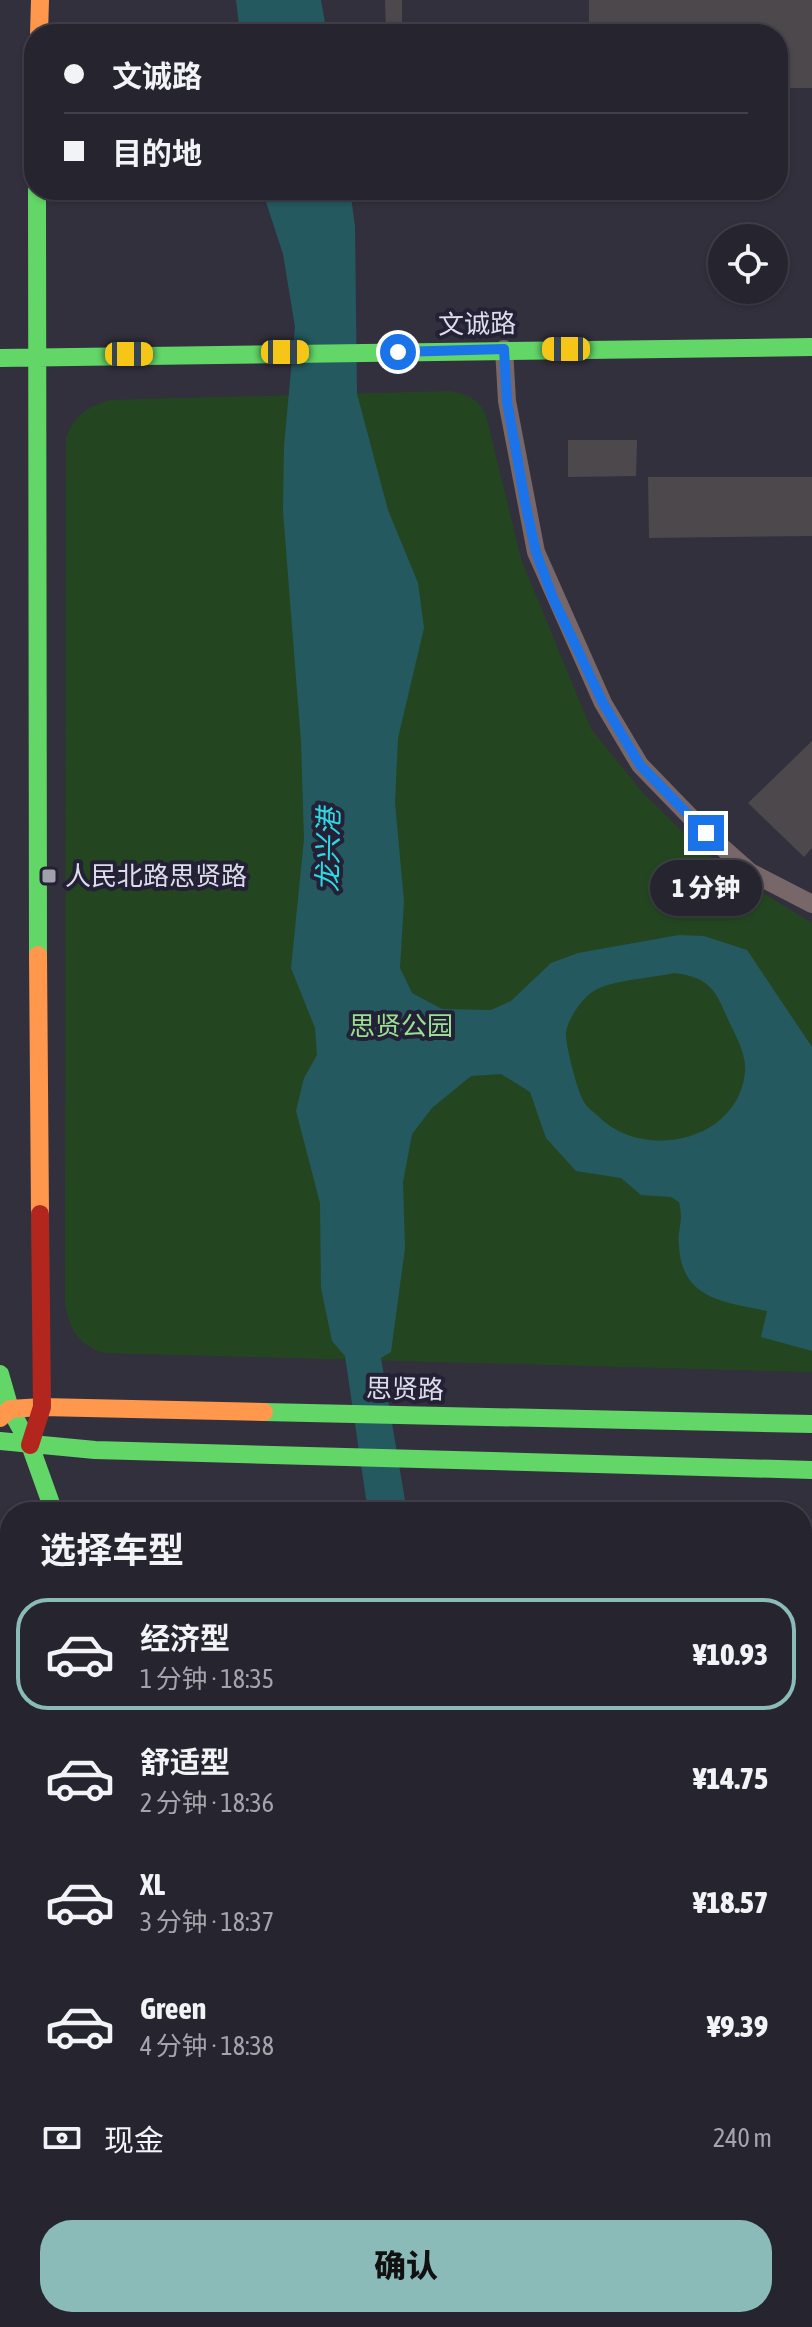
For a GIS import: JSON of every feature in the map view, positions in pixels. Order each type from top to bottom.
[{"type":"main road","points":[[39,24],[40,0]]},
{"type":"main road","points":[[30,1445],[42,1407],[35,355],[37,200]]},
{"type":"main road","name":"文诚路","points":[[0,358],[35,355],[812,347]]},
{"type":"main road","points":[[0,1374],[5,1413],[30,1445],[50,1502]]},
{"type":"main road","name":"思贤路","points":[[5,1413],[42,1407],[812,1424]]},
{"type":"main road","points":[[0,1441],[30,1445],[352,1457],[812,1470]]},
{"type":"street","points":[[504,349],[507,401],[536,552],[603,703],[640,765],[706,833],[750,872],[812,904]]},
{"type":"green space","name":"思贤公园","points":[[450,391],[472,398],[486,415],[521,559],[591,729],[643,793],[699,848],[745,882],[812,923],[812,1372],[104,1353],[82,1341],[70,1323],[65,1305],[66,438],[82,413],[109,400]]},
{"type":"water","points":[[236,0],[321,0],[325,24],[239,24]]},
{"type":"water","name":"龙兴港","points":[[265,200],[351,200],[355,226],[357,394],[388,510],[418,583],[424,628],[398,738],[395,803],[404,901],[400,968],[412,993],[442,1009],[491,1010],[511,1001],[551,963],[578,953],[679,935],[704,936],[747,950],[812,1047],[812,1351],[761,1337],[767,1311],[721,1300],[697,1287],[682,1264],[679,1202],[671,1197],[641,1195],[621,1178],[576,1171],[546,1138],[530,1092],[501,1074],[471,1076],[432,1108],[412,1134],[403,1182],[405,1248],[391,1352],[381,1358],[405,1502],[367,1502],[345,1356],[332,1341],[321,1288],[320,1203],[296,1111],[304,1078],[317,1055],[315,1028],[291,968],[304,839],[301,742],[283,511],[284,446],[295,327],[283,254]],"holes":[[[674,973],[694,977],[713,990],[742,1051],[745,1073],[738,1097],[725,1116],[685,1138],[661,1141],[638,1138],[616,1130],[584,1103],[577,1085],[566,1039],[573,1015],[592,992],[605,986]]]},
{"type":"building","points":[[385,0],[402,0],[402,24],[386,24]]},
{"type":"building","points":[[589,0],[812,0],[812,88],[788,88],[788,24],[589,24]]},
{"type":"building","points":[[568,440],[637,440],[636,476],[568,477]]},
{"type":"building","points":[[648,477],[812,477],[812,536],[649,538]]},
{"type":"building","points":[[812,741],[812,848],[804,857],[748,803]]},
{"type":"traffic: fast","points":[[37,200],[38,955]]},
{"type":"traffic: fast","points":[[0,358],[812,347]]},
{"type":"traffic: fast","points":[[0,1374],[10,1409],[30,1445],[50,1502]]},
{"type":"traffic: fast","points":[[264,1412],[812,1424]]},
{"type":"traffic: fast","points":[[0,1441],[95,1450],[812,1470]]},
{"type":"traffic: slow","points":[[39,24],[40,0]]},
{"type":"traffic: slow","points":[[38,955],[40,1214]]},
{"type":"traffic: slow","points":[[0,1418],[10,1409],[42,1407],[264,1412]]},
{"type":"traffic: jam","points":[[30,1445],[42,1407],[40,1214]]},
{"type":"place","name":"人民北路思贤路","points":[[49,876]]},
{"type":"route","points":[[398,352],[504,349],[507,401],[526,507],[536,552],[553,598],[603,703],[640,765],[706,833]]}]
